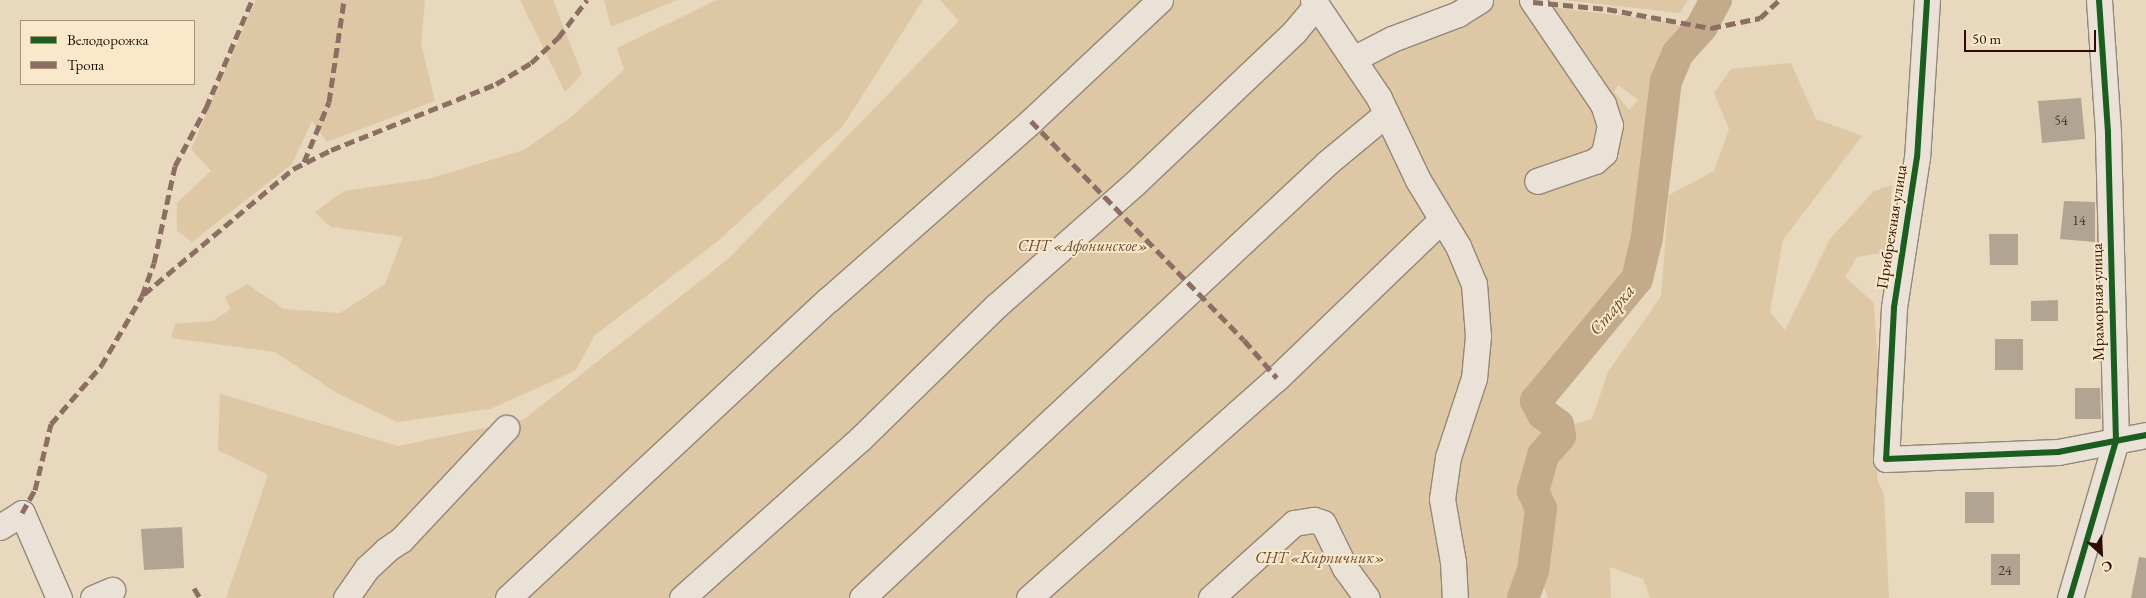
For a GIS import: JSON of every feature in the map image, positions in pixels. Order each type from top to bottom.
[{"type":"street","points":[[508,598],[828,300],[1031,120],[1160,0]]},
{"type":"street","points":[[1353,59],[1392,39],[1458,14],[1480,0]]},
{"type":"street","points":[[1532,0],[1603,104],[1610,125],[1604,153],[1595,161],[1538,180]]},
{"type":"street","name":"Прибрежная улица","points":[[1928,0],[1917,157],[1894,308],[1886,459],[2058,452],[2116,441]]},
{"type":"street","name":"Мраморная улица","points":[[2070,598],[2116,441],[2108,132],[2099,0]]},
{"type":"street","points":[[682,598],[860,439],[996,306],[1134,184],[1294,32],[1315,2],[1353,59],[1386,114],[1440,221],[1461,253],[1477,300],[1474,378],[1448,458],[1442,499],[1453,562],[1455,598]]},
{"type":"street","points":[[862,598],[1327,163],[1386,114]]},
{"type":"street","points":[[1030,598],[1276,378],[1440,221]]},
{"type":"street","points":[[346,598],[367,568],[386,550],[401,540],[506,428]]},
{"type":"street","points":[[2116,441],[2146,435]]},
{"type":"street","points":[[0,527],[22,513],[59,598]]},
{"type":"street","points":[[1211,598],[1294,523],[1314,520],[1323,523],[1345,568],[1367,598]]},
{"type":"green space","points":[[256,0],[425,0],[421,43],[435,101],[327,142],[312,121],[292,164],[192,242],[177,231],[177,203],[211,171],[191,149]]},
{"type":"green space","points":[[520,0],[553,0],[582,74],[565,92]]},
{"type":"green space","points":[[604,0],[677,0],[611,27]]},
{"type":"green space","points":[[717,0],[923,0],[843,126],[718,241],[595,335],[575,371],[490,409],[397,422],[337,393],[275,352],[171,338],[175,324],[213,321],[231,309],[225,297],[247,284],[284,309],[340,313],[385,284],[403,237],[331,227],[315,212],[344,191],[428,179],[524,150],[571,117],[624,70],[617,48]]},
{"type":"green space","name":"СНТ «Афонинское»","points":[[940,0],[1309,0],[1351,65],[1481,0],[1545,0],[1550,7],[1664,21],[1693,30],[1659,76],[1651,137],[1657,144],[1647,237],[1637,279],[1536,401],[1543,414],[1558,425],[1560,436],[1543,456],[1533,491],[1541,509],[1533,571],[1523,598],[226,598],[268,475],[218,450],[220,394],[398,446],[523,420],[727,260],[959,21]],"holes":[[[1618,85],[1638,100],[1629,110],[1614,92]]]},
{"type":"green space","points":[[1564,0],[1688,0],[1680,13]]},
{"type":"green space","points":[[1791,63],[1816,119],[1862,136],[1783,240],[1770,312],[1785,330],[1830,239],[1874,191],[1892,185],[1887,252],[1857,257],[1845,277],[1874,303],[1881,420],[1877,479],[1884,495],[1889,598],[1650,598],[1643,579],[1610,567],[1611,598],[1548,598],[1542,581],[1551,507],[1542,494],[1553,460],[1575,424],[1592,419],[1608,372],[1661,296],[1669,195],[1714,171],[1729,129],[1714,93],[1731,69]]},
{"type":"building","points":[[2081,98],[2085,139],[2042,143],[2038,101]]},
{"type":"building","points":[[2064,201],[2095,202],[2095,242],[2060,239]]},
{"type":"building","points":[[1989,234],[2018,234],[2018,265],[1990,265]]},
{"type":"building","points":[[2058,300],[2058,321],[2031,321],[2031,301]]},
{"type":"building","points":[[1995,339],[2023,339],[2023,370],[1995,370]]},
{"type":"building","points":[[2075,388],[2100,388],[2101,419],[2075,419]]},
{"type":"building","points":[[1965,492],[1994,492],[1994,523],[1965,523]]},
{"type":"building","points":[[182,527],[184,568],[144,570],[141,529]]},
{"type":"building","points":[[1991,554],[2020,554],[2020,585],[1991,585]]},
{"type":"building","points":[[2139,557],[2146,558],[2146,598],[2131,598]]},
{"type":"waterway","name":"Старка","points":[[1523,598],[1533,571],[1541,509],[1533,491],[1543,455],[1560,436],[1558,425],[1543,414],[1536,401],[1637,279],[1647,237],[1666,81],[1678,53],[1702,26],[1716,0]]},
{"type":"marked path","points":[[22,513],[35,490],[51,424],[101,366],[142,296],[154,263],[175,166],[206,108],[252,0]]},
{"type":"marked path","points":[[304,162],[329,102],[344,0]]},
{"type":"marked path","points":[[144,294],[293,169],[331,150],[496,84],[531,63],[558,38],[587,0]]},
{"type":"marked path","points":[[1533,2],[1607,9],[1711,28],[1760,18],[1779,0]]},
{"type":"marked path","points":[[1031,121],[1244,340],[1277,378]]},
{"type":"marked path","points":[[194,588],[200,598]]},
{"type":"cycle path","points":[[1927,0],[1917,157],[1894,308],[1886,459],[2058,452],[2146,435]]},
{"type":"cycle path","points":[[2070,598],[2116,441],[2108,132],[2099,0]]},
{"type":"park label","name":"СНТ «Кирпичник»","points":[[1320,558]]}]
